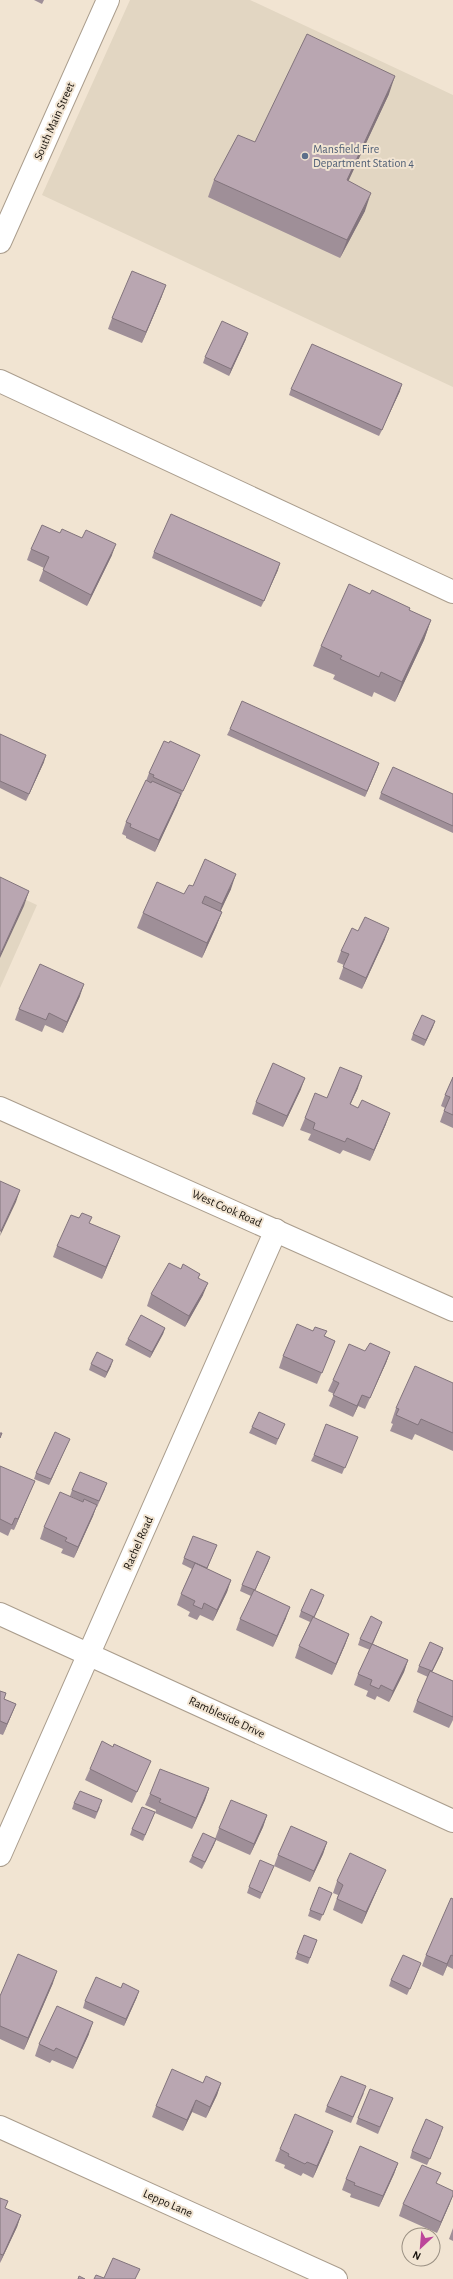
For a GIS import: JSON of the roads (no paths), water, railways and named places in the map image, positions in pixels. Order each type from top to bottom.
[{"type":"street","name":"South Main Street","points":[[0,242],[108,0]]},
{"type":"street","points":[[0,381],[453,592]]},
{"type":"street","name":"West Cook Road","points":[[0,1108],[453,1310]]},
{"type":"street","name":"Rachel Road","points":[[0,1855],[276,1230]]},
{"type":"street","name":"Rambleside Drive","points":[[0,1614],[453,1821]]},
{"type":"street","name":"Leppo Lane","points":[[0,2126],[336,2279]]},
{"type":"place","name":"Mansfield Fire Department Station 4","points":[[305,156]]}]
